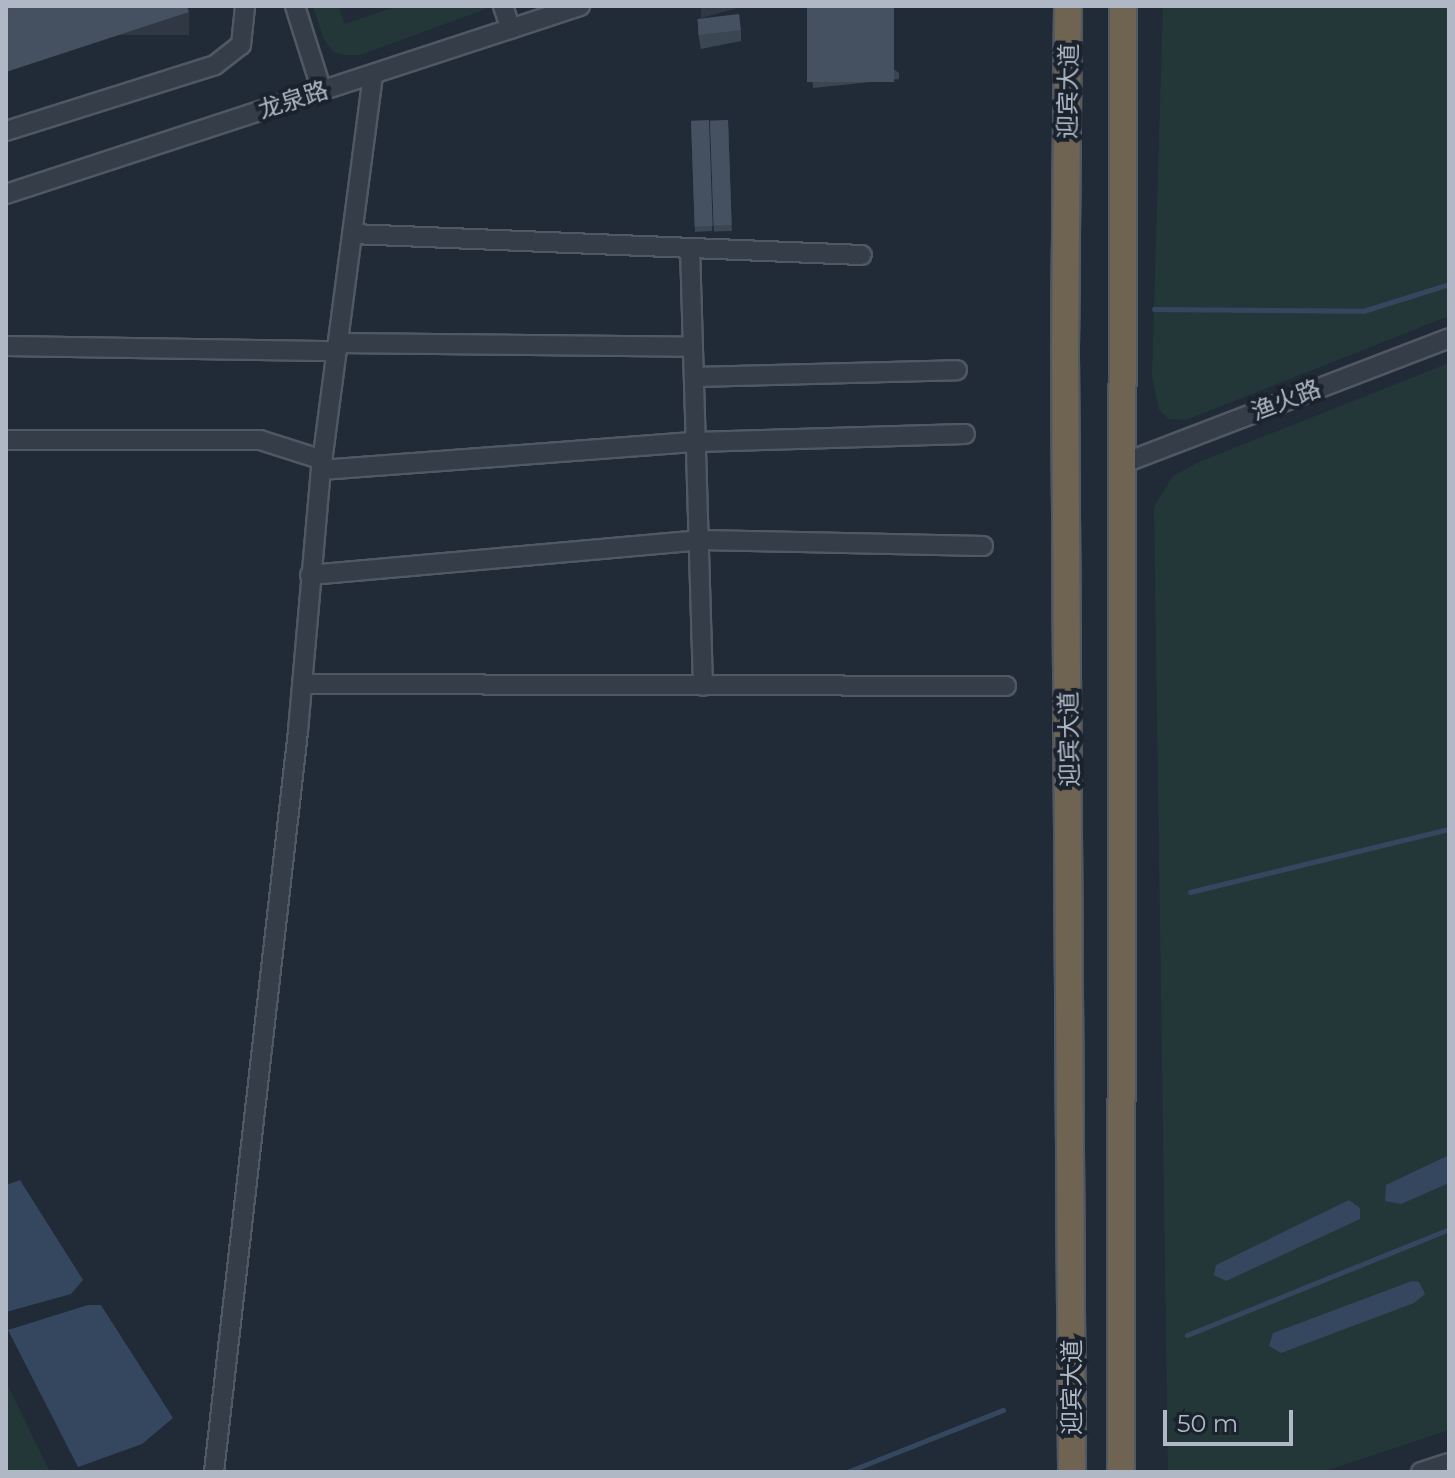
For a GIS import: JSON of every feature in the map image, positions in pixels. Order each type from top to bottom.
[{"type":"highway","name":"迎宾大道","points":[[1068,6],[1065,354],[1072,1472]]},
{"type":"highway","points":[[1121,1472],[1123,6]]},
{"type":"street","points":[[6,131],[215,65],[241,45],[245,6]]},
{"type":"street","points":[[295,6],[322,91]]},
{"type":"street","points":[[503,6],[511,29]]},
{"type":"street","name":"龙泉路","points":[[6,194],[580,6]]},
{"type":"street","points":[[214,1472],[302,684],[322,465],[373,74]]},
{"type":"street","points":[[352,234],[862,255]]},
{"type":"street","points":[[690,248],[703,686]]},
{"type":"street","name":"渔火路","points":[[1124,463],[1449,338]]},
{"type":"street","points":[[6,346],[693,347]]},
{"type":"street","points":[[694,377],[957,370]]},
{"type":"street","points":[[6,440],[260,440],[322,465],[696,442],[965,434]]},
{"type":"street","points":[[310,575],[699,540],[983,546]]},
{"type":"street","points":[[302,684],[1006,686]]},
{"type":"street","points":[[1421,1472],[1449,1463]]},
{"type":"green space","points":[[313,6],[338,6],[345,24],[398,6],[494,6],[360,55],[346,55],[333,52],[324,39]]},
{"type":"green space","points":[[1163,6],[1449,6],[1449,316],[1186,420],[1169,419],[1159,410],[1152,377]]},
{"type":"green space","points":[[1449,363],[1449,1430],[1322,1472],[1168,1472],[1154,507],[1173,476],[1199,462]]},
{"type":"green space","points":[[6,1382],[50,1472],[6,1472]]},
{"type":"water","points":[[1449,1155],[1449,1183],[1401,1204],[1385,1201],[1386,1185]]},
{"type":"water","points":[[20,1180],[83,1280],[71,1294],[6,1312],[6,1185]]},
{"type":"water","points":[[1349,1200],[1360,1208],[1360,1219],[1226,1281],[1214,1275],[1216,1265]]},
{"type":"water","points":[[1412,1281],[1419,1282],[1425,1294],[1414,1303],[1281,1353],[1269,1346],[1273,1333]]},
{"type":"water","points":[[88,1305],[101,1305],[173,1418],[142,1444],[78,1467],[8,1330]]},
{"type":"building","points":[[6,6],[187,6],[189,12],[6,72]]},
{"type":"building","points":[[807,6],[894,6],[894,82],[807,82]]},
{"type":"building","points":[[739,14],[741,30],[699,35],[697,19]]},
{"type":"building","points":[[709,120],[713,226],[695,227],[691,121]]},
{"type":"building","points":[[728,120],[732,225],[714,226],[710,121]]},
{"type":"waterway","points":[[1154,309],[1363,311],[1449,284]]},
{"type":"waterway","points":[[1190,892],[1449,829]]},
{"type":"waterway","points":[[1187,1335],[1449,1229]]},
{"type":"waterway","points":[[847,1472],[1003,1410]]}]
